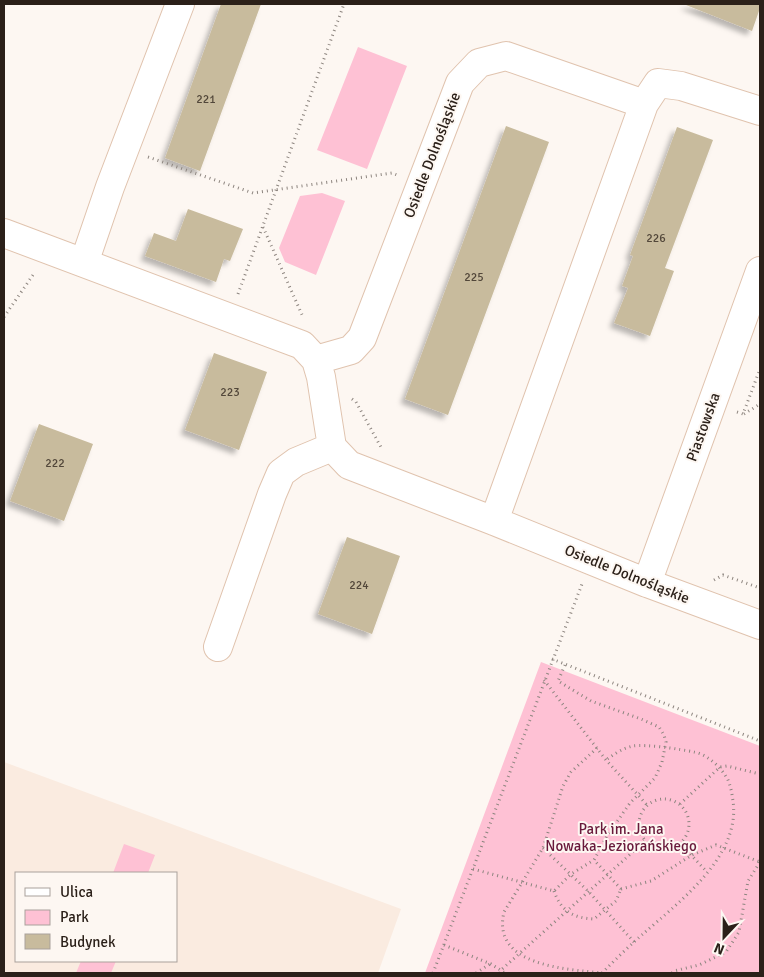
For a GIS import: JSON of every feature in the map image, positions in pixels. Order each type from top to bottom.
[{"type":"street","points":[[84,263],[110,187],[180,4]]},
{"type":"street","name":"Osiedle Dolnośląskie","points":[[318,368],[351,350],[362,338],[460,82],[480,63],[506,56],[644,104]]},
{"type":"street","points":[[494,521],[644,104],[658,83],[681,86],[760,111]]},
{"type":"street","points":[[4,233],[302,345],[318,368],[332,447],[296,462],[281,473],[218,647]]},
{"type":"street","name":"Piastowska","points":[[647,583],[760,271]]},
{"type":"street","name":"Osiedle Dolnośląskie","points":[[332,447],[349,465],[647,583],[760,625]]},
{"type":"path","points":[[235,301],[344,4]]},
{"type":"path","points":[[126,149],[254,193],[392,173],[421,183]]},
{"type":"path","points":[[262,226],[305,321]]},
{"type":"path","points":[[4,316],[34,273]]},
{"type":"path","points":[[318,368],[356,402],[385,454]]},
{"type":"path","points":[[743,414],[760,404]]},
{"type":"path","points":[[433,973],[591,560]]},
{"type":"path","points":[[552,659],[760,741]]},
{"type":"path","points":[[554,891],[571,874],[594,860],[607,836],[630,803],[655,778],[662,762],[666,742],[659,727],[591,701],[558,681],[565,665]]},
{"type":"path","points":[[544,680],[606,760],[647,805]]},
{"type":"path","points":[[597,748],[571,772],[560,795],[543,848],[521,882],[504,912],[501,922],[503,934],[512,948],[541,965],[602,973],[688,894],[724,848],[731,830],[734,809],[731,787],[720,767],[697,752],[634,746],[620,751],[606,760]]},
{"type":"path","points":[[680,804],[720,767],[727,766],[760,774]]},
{"type":"path","points":[[667,799],[680,804],[686,811],[689,828],[686,836],[680,843],[666,849],[659,848],[645,841],[639,826],[639,818],[647,805],[653,801],[667,799]]},
{"type":"path","points":[[500,972],[645,841]]},
{"type":"path","points":[[680,843],[707,872]]},
{"type":"path","points":[[621,889],[651,881],[692,855],[716,845],[760,862],[748,881],[739,932],[726,952],[672,973]]},
{"type":"path","points":[[543,848],[571,874],[634,942]]},
{"type":"path","points":[[594,860],[621,889]]},
{"type":"path","points":[[473,869],[554,891]]},
{"type":"path","points":[[554,891],[557,901],[567,911],[581,919],[594,919],[616,901],[621,889]]},
{"type":"path","points":[[444,945],[491,964],[500,972],[505,973]]},
{"type":"path","points":[[476,973],[491,964]]},
{"type":"shaded area","points":[[4,762],[401,909],[378,973],[4,973]]},
{"type":"green space","points":[[358,47],[407,66],[367,169],[317,150]]},
{"type":"green space","points":[[322,193],[345,201],[316,275],[285,262],[279,248],[300,196]]},
{"type":"green space","name":"Park im. Jana Nowaka-Jeziorańskiego","points":[[541,662],[760,746],[760,973],[425,973]]},
{"type":"green space","points":[[124,844],[155,855],[148,872],[113,872]]},
{"type":"green space","points":[[81,962],[116,962],[111,973],[76,973]]},
{"type":"building","points":[[221,4],[261,4],[200,171],[165,158]]},
{"type":"building","points":[[686,4],[760,4],[760,8],[752,31]]},
{"type":"building","points":[[506,126],[549,142],[448,415],[405,399]]},
{"type":"building","points":[[677,127],[713,140],[665,268],[674,271],[650,336],[614,323],[628,288],[622,286],[633,256],[630,255]]},
{"type":"building","points":[[188,209],[243,229],[230,261],[224,259],[216,282],[145,256],[154,233],[176,241]]},
{"type":"building","points":[[214,353],[267,372],[239,450],[185,430]]},
{"type":"building","points":[[39,424],[93,444],[64,521],[10,501]]},
{"type":"building","points":[[347,537],[400,556],[372,634],[318,614]]}]
